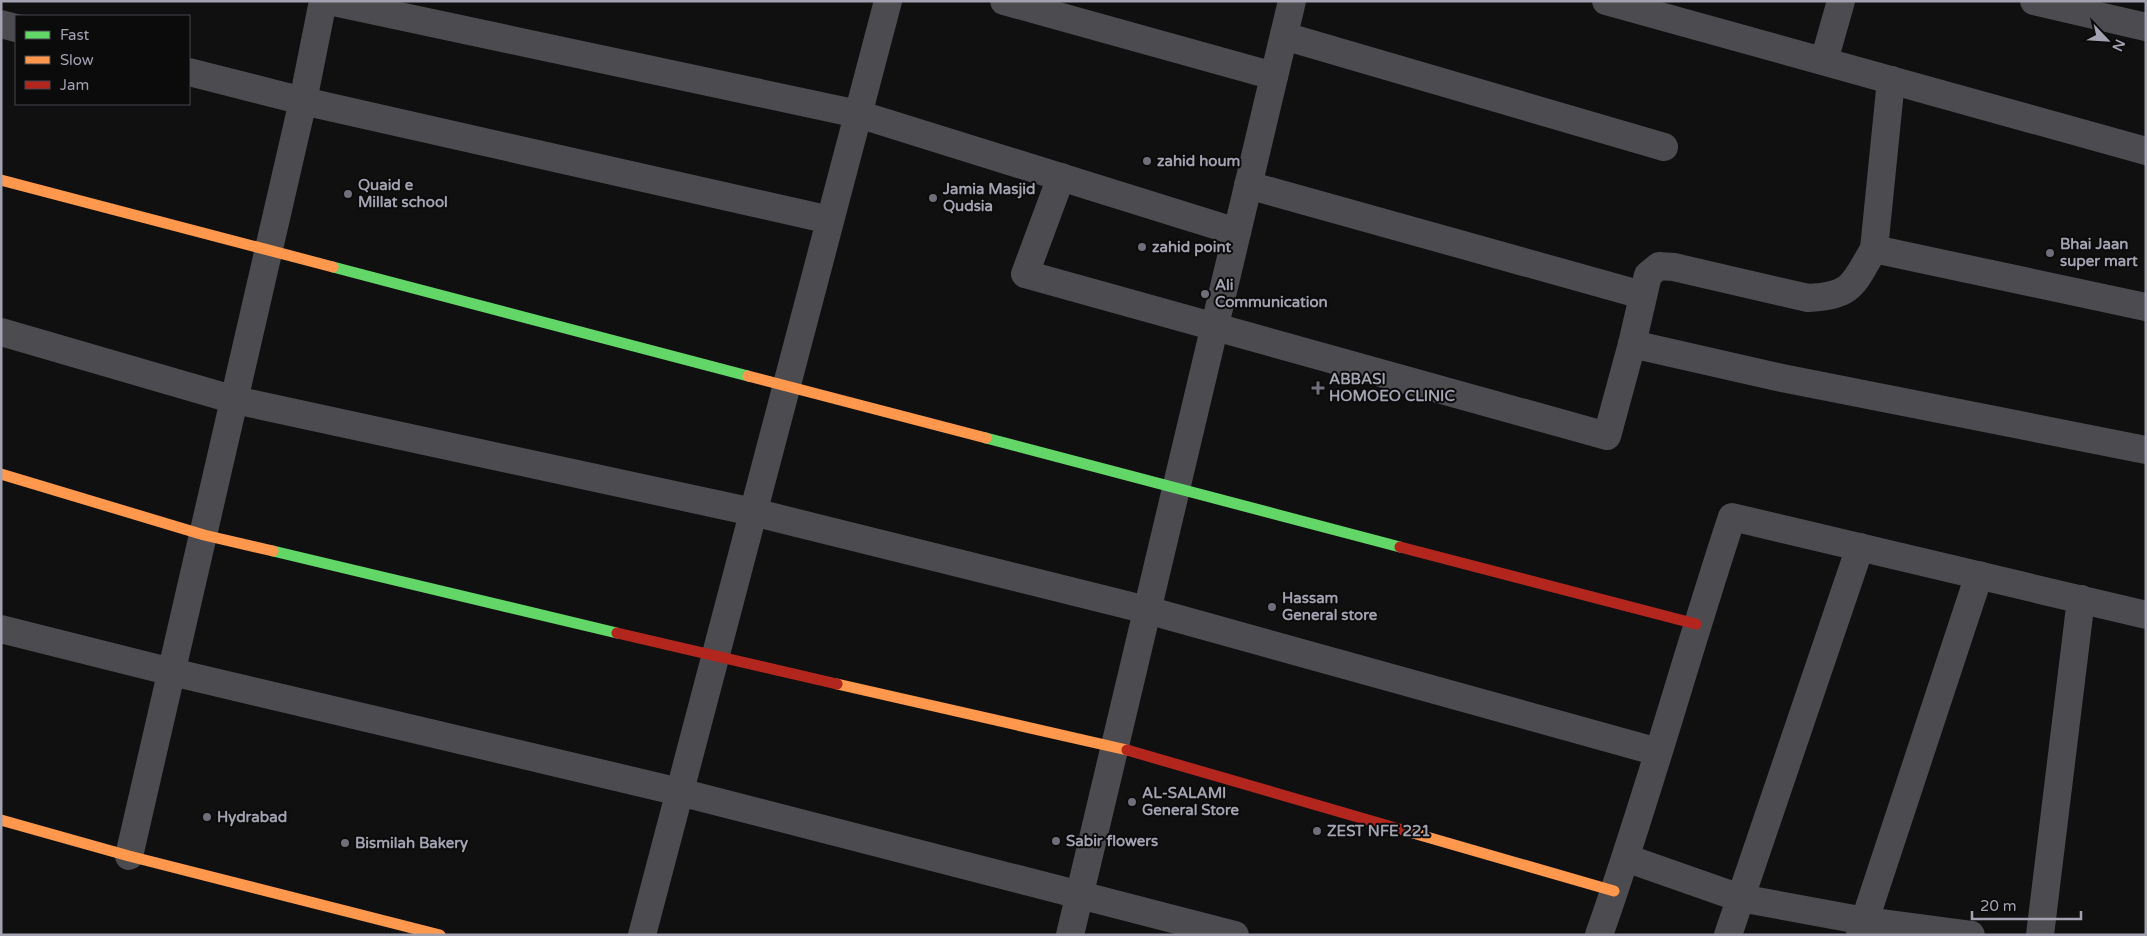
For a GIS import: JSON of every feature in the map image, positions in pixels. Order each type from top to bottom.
[{"type":"street","points":[[129,856],[303,101],[323,1]]},
{"type":"street","points":[[329,1],[858,114],[1237,232]]},
{"type":"street","points":[[642,935],[888,1]]},
{"type":"street","points":[[1004,1],[1274,76]]},
{"type":"street","points":[[1070,935],[1292,1]]},
{"type":"street","points":[[1606,1],[2146,151]]},
{"type":"street","points":[[1824,61],[1841,1]]},
{"type":"street","points":[[2034,1],[2146,27]]},
{"type":"street","points":[[1,24],[15,28]]},
{"type":"street","points":[[1284,36],[1664,147]]},
{"type":"street","points":[[190,72],[303,101],[830,220]]},
{"type":"street","points":[[1061,177],[1024,274],[1608,436],[1648,275],[1659,266],[1674,267],[1808,298],[1829,297],[1852,286],[1874,249],[1891,80]]},
{"type":"street","points":[[1,180],[1696,624]]},
{"type":"street","points":[[1248,185],[1642,296]]},
{"type":"street","points":[[1874,249],[2146,307]]},
{"type":"street","points":[[1,332],[235,400],[753,512],[1147,610],[1658,752]]},
{"type":"street","points":[[1632,344],[1782,378],[2146,450]]},
{"type":"street","points":[[1,474],[204,535],[716,657],[1115,747],[1614,891]]},
{"type":"street","points":[[1599,935],[1626,858],[1696,624],[1732,517],[2146,615]]},
{"type":"street","points":[[1728,935],[1860,547]]},
{"type":"street","points":[[1862,928],[1978,575]]},
{"type":"street","points":[[2040,935],[2081,599]]},
{"type":"street","points":[[1,629],[172,672],[680,792],[1235,935]]},
{"type":"street","points":[[1,820],[129,856],[440,935]]},
{"type":"street","points":[[1626,858],[1740,898],[1862,928],[1971,935]]},
{"type":"traffic: fast","points":[[333,267],[748,376]]},
{"type":"traffic: fast","points":[[986,438],[1400,547]]},
{"type":"traffic: fast","points":[[273,551],[617,633]]},
{"type":"traffic: slow","points":[[1,180],[333,267]]},
{"type":"traffic: slow","points":[[748,376],[986,438]]},
{"type":"traffic: slow","points":[[1,474],[204,535],[273,551]]},
{"type":"traffic: slow","points":[[837,684],[1127,750]]},
{"type":"traffic: slow","points":[[1,820],[129,856],[440,935]]},
{"type":"traffic: slow","points":[[1406,831],[1614,891]]},
{"type":"traffic: jam","points":[[1400,547],[1696,624]]},
{"type":"traffic: jam","points":[[617,633],[837,684]]},
{"type":"traffic: jam","points":[[1127,750],[1406,831]]},
{"type":"place","name":"zahid houm","points":[[1147,161]]},
{"type":"place","name":"Quaid e Millat school","points":[[348,194]]},
{"type":"place","name":"Jamia Masjid Qudsia","points":[[933,198]]},
{"type":"place","name":"zahid point","points":[[1142,247]]},
{"type":"place","name":"Bhai Jaan super mart","points":[[2050,253]]},
{"type":"place","name":"Ali Communication","points":[[1205,294]]},
{"type":"place","name":"ABBASI HOMOEO CLINIC","points":[[1318,388]]},
{"type":"place","name":"Hassam General store","points":[[1272,607]]},
{"type":"place","name":"AL-SALAMI General Store","points":[[1132,802]]},
{"type":"place","name":"Hydrabad","points":[[207,817]]},
{"type":"place","name":"ZEST NFE 221","points":[[1317,831]]},
{"type":"place","name":"Sabir flowers","points":[[1056,841]]},
{"type":"place","name":"Bismilah Bakery","points":[[345,843]]}]
